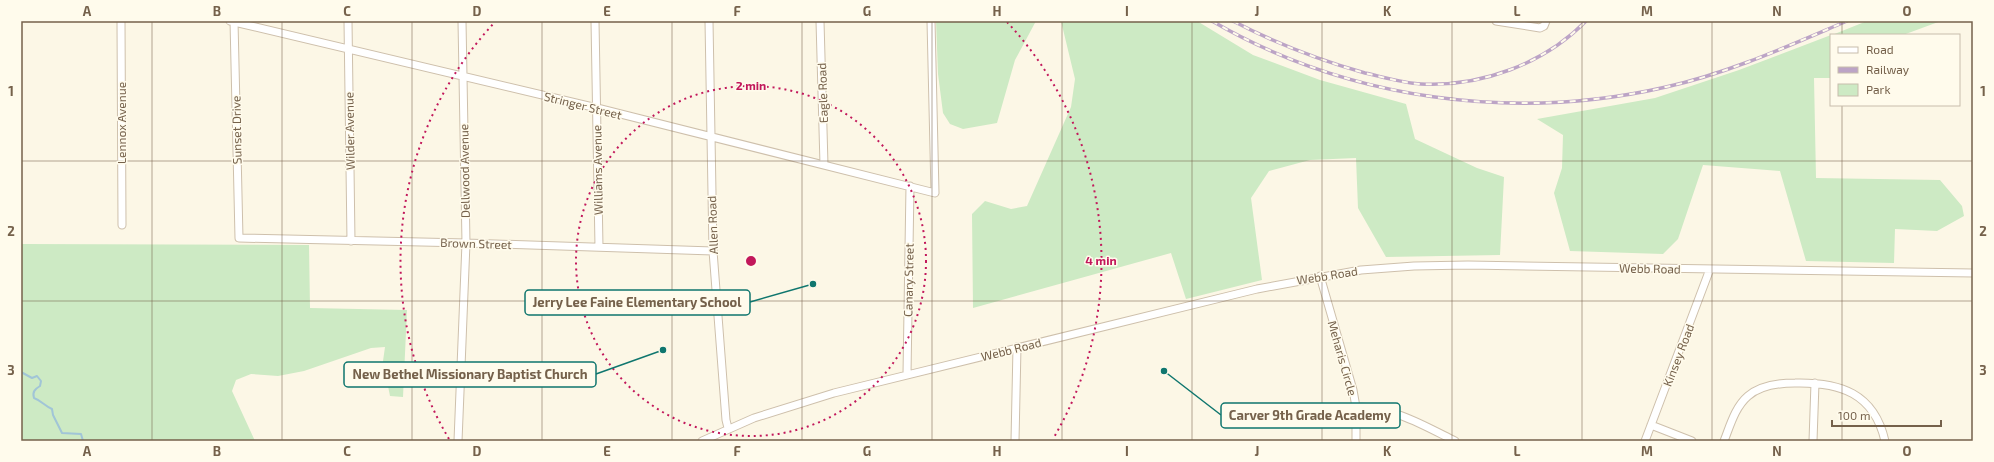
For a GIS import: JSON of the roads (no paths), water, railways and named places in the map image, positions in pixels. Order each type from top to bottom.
[{"type":"street","name":"Lennox Avenue","points":[[121,21],[122,225]]},
{"type":"street","name":"Stringer Street","points":[[233,21],[597,108],[711,138],[935,193],[931,21]]},
{"type":"street","name":"Sunset Drive","points":[[233,21],[239,238]]},
{"type":"street","name":"Wilder Avenue","points":[[348,21],[351,241]]},
{"type":"street","name":"Dellwood Avenue","points":[[458,441],[466,243],[462,21]]},
{"type":"street","name":"Williams Avenue","points":[[595,21],[598,247]]},
{"type":"street","name":"Allen Road","points":[[709,21],[713,251],[726,420],[728,428]]},
{"type":"street","name":"Eagle Road","points":[[820,21],[824,165]]},
{"type":"street","points":[[1496,21],[1540,28],[1545,24]]},
{"type":"street","name":"Canary Street","points":[[906,374],[910,186]]},
{"type":"street","name":"Brown Street","points":[[239,238],[466,243],[713,251]]},
{"type":"street","name":"Webb Road","points":[[702,441],[728,428],[803,402],[906,374],[1257,289],[1320,276],[1361,270],[1421,266],[1973,273]]},
{"type":"street","name":"Kinsey Road","points":[[1645,441],[1710,269]]},
{"type":"street","name":"Meharis Circle","points":[[1320,276],[1353,390],[1356,407],[1356,441]]},
{"type":"street","points":[[1015,441],[1017,347]]},
{"type":"street","points":[[1724,441],[1737,410],[1747,396],[1763,387],[1784,383],[1815,383],[1838,386],[1857,395],[1865,402],[1878,419],[1885,441]]},
{"type":"street","points":[[1813,441],[1815,383]]},
{"type":"street","points":[[1356,407],[1385,410],[1397,414],[1455,441]]},
{"type":"street","points":[[1651,425],[1692,441]]},
{"type":"waterway","points":[[21,372],[32,378],[37,376],[41,381],[40,386],[35,390],[33,396],[52,409],[53,415],[62,433],[81,434],[83,441]]},
{"type":"railway","points":[[1212,21],[1264,48],[1319,70],[1375,86],[1433,97],[1491,102],[1550,103],[1608,97],[1666,87],[1689,81],[1735,67],[1847,21]]},
{"type":"railway","points":[[1233,21],[1281,44],[1331,62],[1365,73],[1421,84],[1444,84],[1466,81],[1488,77],[1510,70],[1531,61],[1551,49],[1586,21]]},
{"type":"place","name":"Jerry Lee Faine Elementary School","points":[[813,284]]},
{"type":"place","name":"New Bethel Missionary Baptist Church","points":[[663,350]]},
{"type":"place","name":"Carver 9th Grade Academy","points":[[1164,371]]}]
